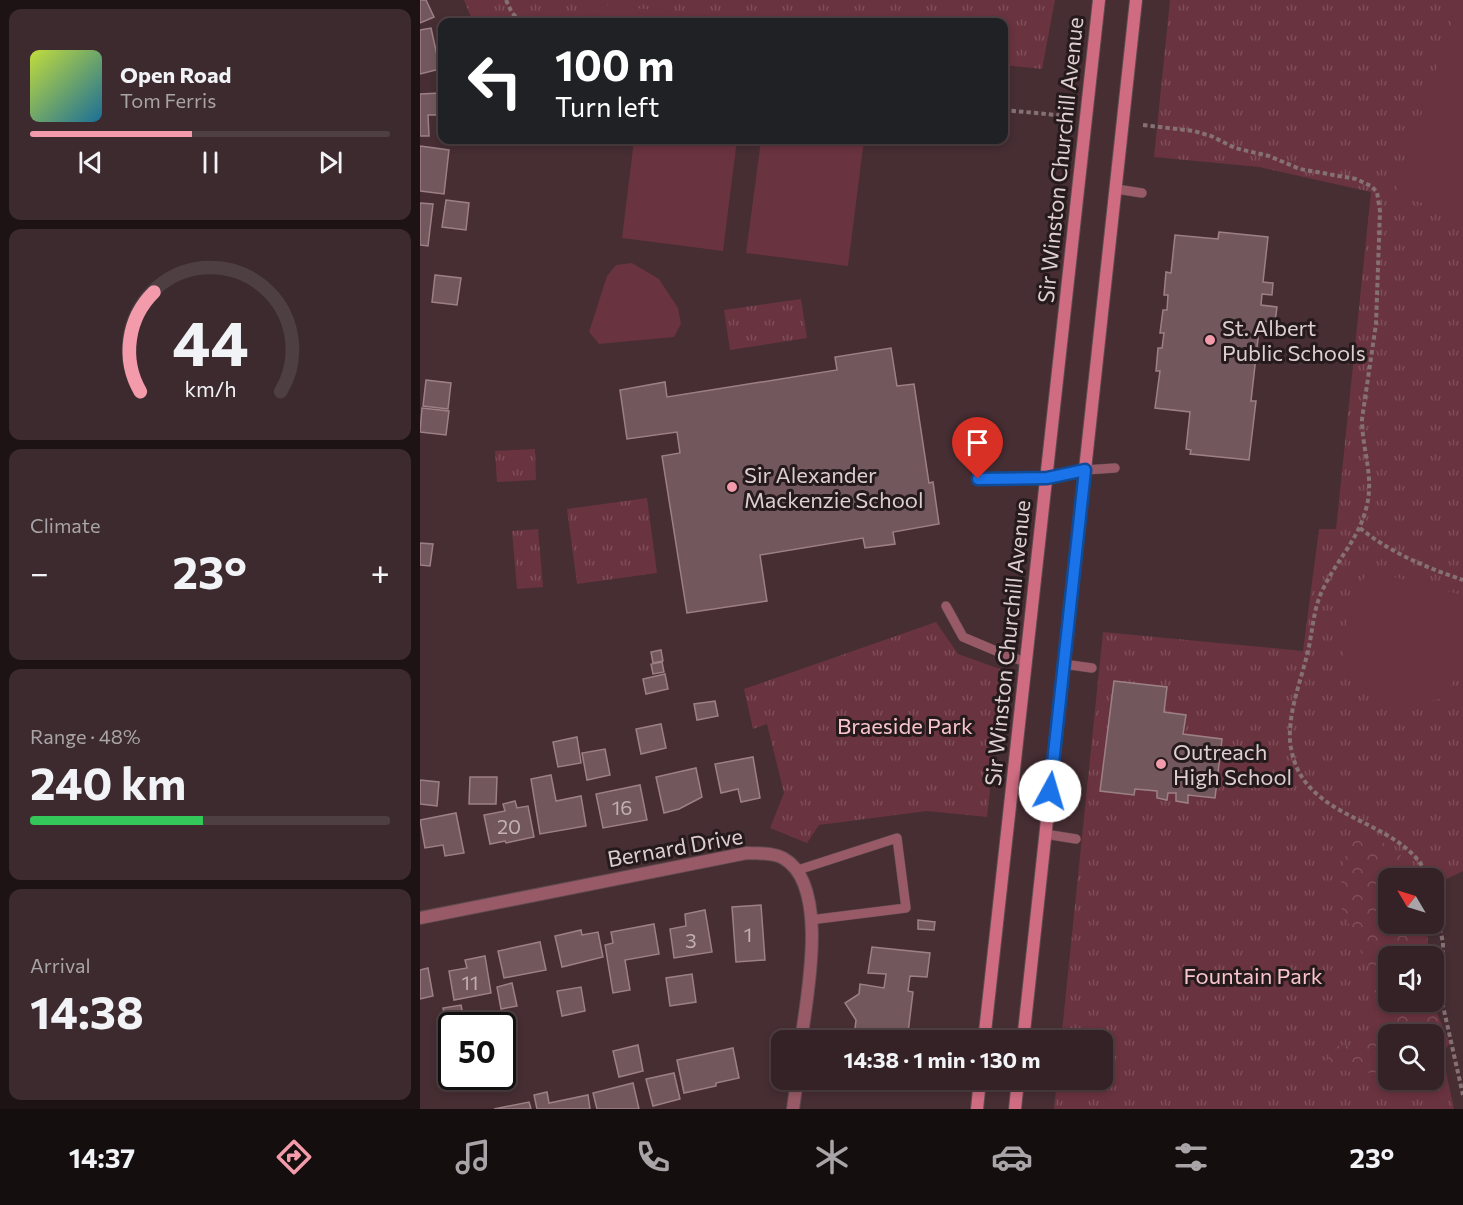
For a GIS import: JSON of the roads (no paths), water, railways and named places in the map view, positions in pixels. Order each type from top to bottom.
[{"type":"main road","name":"Sir Winston Churchill Avenue","points":[[985,1030],[1098,0]]},
{"type":"main road","points":[[1024,1030],[1136,0]]},
{"type":"main road","points":[[977,1109],[979,1090]]},
{"type":"main road","points":[[1015,1109],[1017,1090]]},
{"type":"street","name":"Bernard Drive","points":[[420,918],[747,853],[774,854],[798,870]]},
{"type":"street","points":[[798,870],[808,891],[813,945],[802,1030]]},
{"type":"street","points":[[793,1109],[796,1090]]},
{"type":"lane","points":[[1116,189],[1142,193]]},
{"type":"lane","points":[[978,479],[1047,478],[1085,470],[1115,468]]},
{"type":"lane","points":[[946,606],[963,637],[1026,662]]},
{"type":"lane","points":[[1063,664],[1092,668]]},
{"type":"lane","points":[[1045,834],[1076,839]]},
{"type":"lane","points":[[798,870],[897,838],[906,908],[810,920]]},
{"type":"place","name":"St. Albert Public Schools","points":[[1210,340]]},
{"type":"place","name":"Sir Alexander Mackenzie School","points":[[732,487]]},
{"type":"place","name":"Outreach High School","points":[[1161,764]]},
{"type":"park label","name":"Braeside Park","points":[[905,725]]},
{"type":"park label","name":"Fountain Park","points":[[1253,975]]}]
